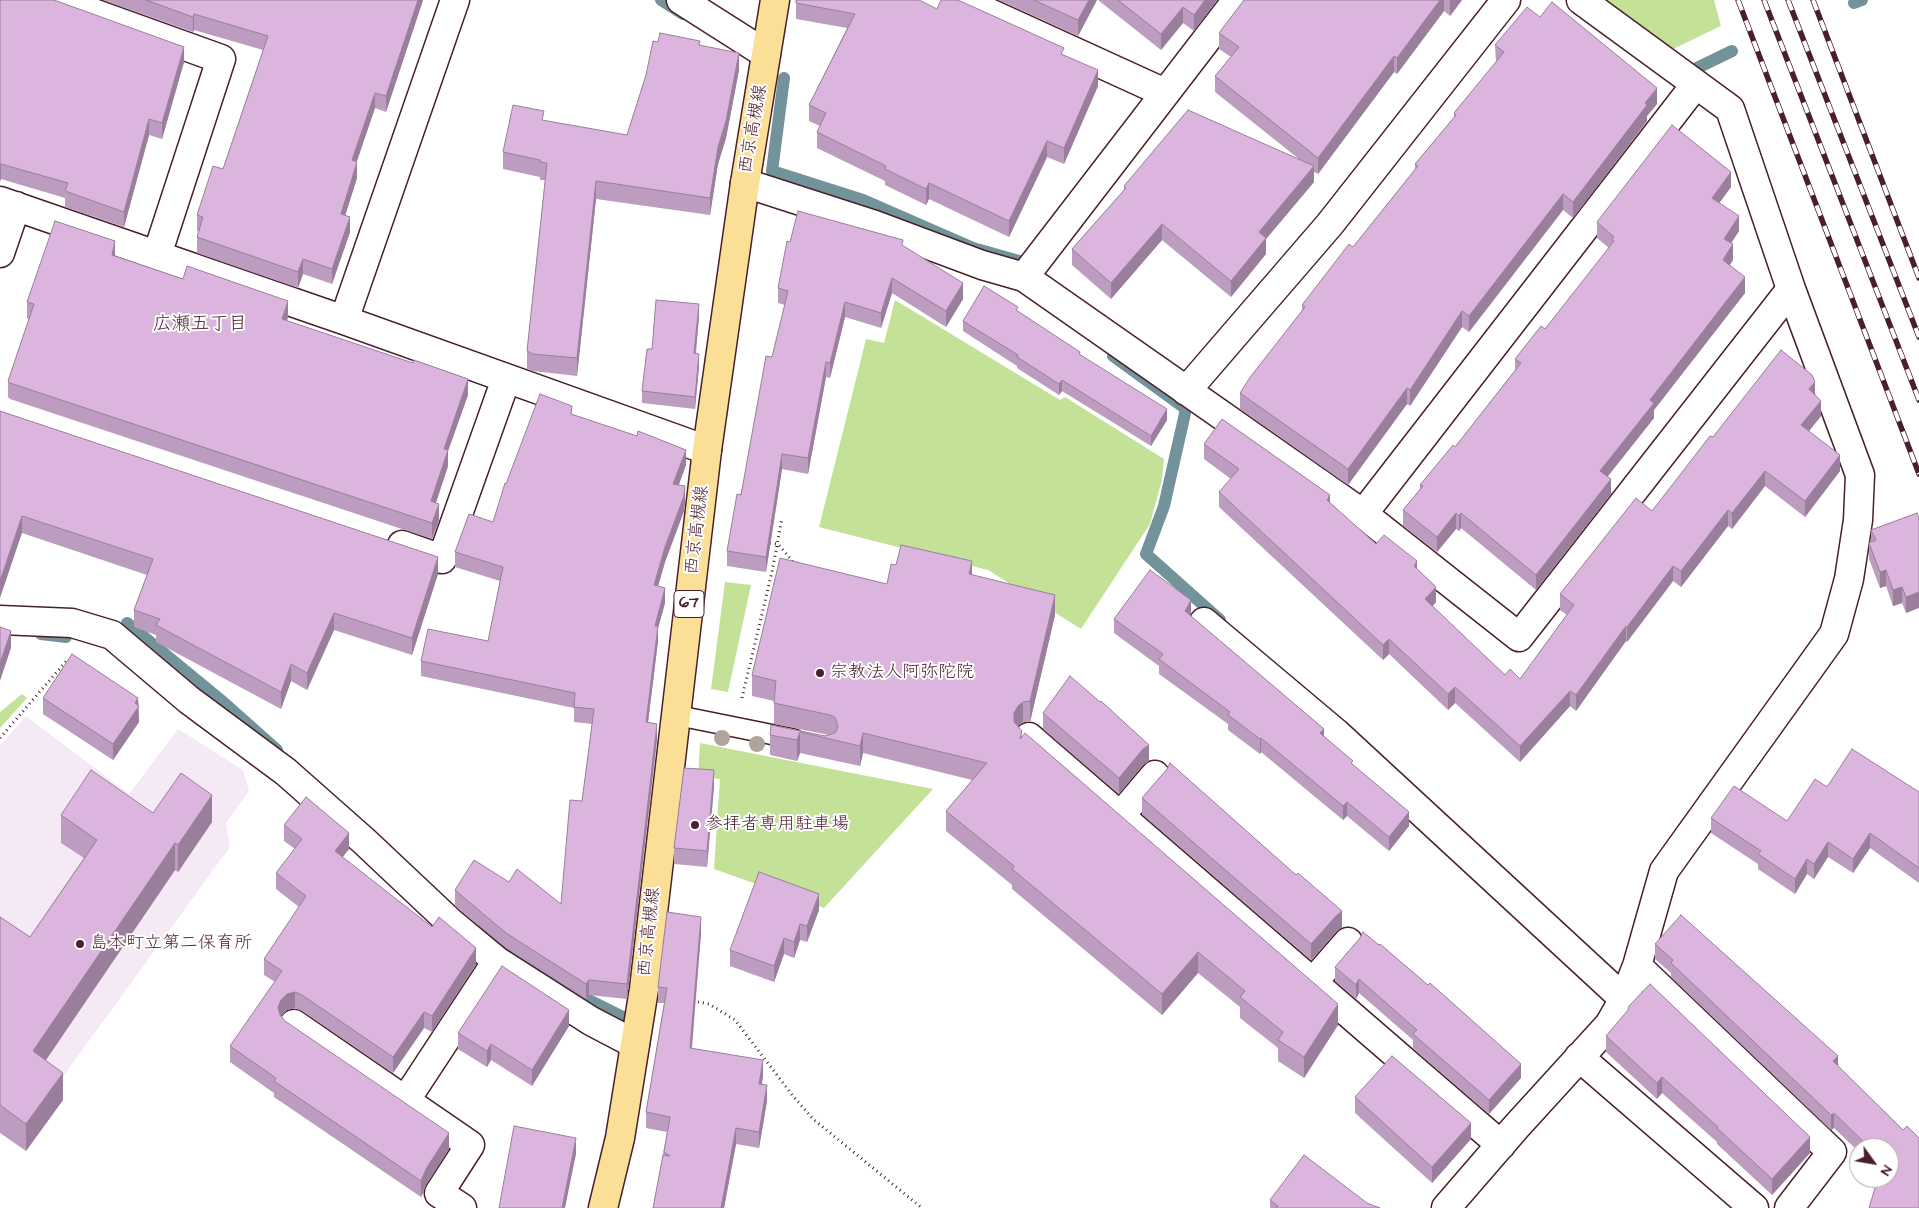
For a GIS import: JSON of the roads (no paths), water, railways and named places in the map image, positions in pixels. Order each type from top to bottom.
[{"type":"main road","name":"西京高槻線","points":[[603,1208],[620,1138],[644,989],[675,714],[708,450],[744,183],[775,0]]},
{"type":"street","points":[[57,0],[221,59],[157,255]]},
{"type":"street","points":[[344,320],[455,0]]},
{"type":"street","points":[[681,0],[766,54]]},
{"type":"street","points":[[961,0],[1165,93]]},
{"type":"street","points":[[1024,277],[1237,0]]},
{"type":"street","points":[[1186,391],[1330,224],[1506,0]]},
{"type":"street","points":[[1446,1208],[1609,1025],[1624,999],[1637,966],[1664,871],[1834,634],[1849,579],[1858,520],[1860,476],[1792,289],[1730,109],[1581,0]]},
{"type":"street","points":[[1362,514],[1696,84]]},
{"type":"street","points":[[744,183],[875,224],[982,266],[1024,277],[1362,514],[1519,636],[1792,289]]},
{"type":"street","points":[[0,253],[8,204],[344,320],[708,450]]},
{"type":"street","points":[[376,537],[442,559],[506,379]]},
{"type":"street","points":[[0,620],[72,623],[112,635],[189,700],[286,772],[364,840],[450,922],[497,961],[591,1021],[636,1044]]},
{"type":"street","points":[[1204,622],[1336,733],[1624,999]]},
{"type":"street","points":[[1029,736],[1502,1145]]},
{"type":"street","points":[[1121,815],[1155,775]]},
{"type":"street","points":[[1313,982],[1348,942]]},
{"type":"street","points":[[405,1101],[497,961]]},
{"type":"street","points":[[1637,966],[1832,1152],[1789,1208]]},
{"type":"street","points":[[294,1024],[470,1145],[439,1192],[462,1208]]},
{"type":"street","points":[[1579,1058],[1754,1208]]},
{"type":"lane","points":[[675,714],[812,742]]},
{"type":"waterway","points":[[661,0],[683,14]]},
{"type":"waterway","points":[[1854,3],[1862,0]]},
{"type":"waterway","points":[[1695,69],[1732,51]]},
{"type":"waterway","points":[[784,78],[772,171],[863,200],[973,248],[1019,261]]},
{"type":"waterway","points":[[1113,356],[1186,409],[1164,506],[1146,554],[1220,620]]},
{"type":"waterway","points":[[127,623],[223,702],[277,750]]},
{"type":"waterway","points":[[41,634],[66,637]]},
{"type":"waterway","points":[[478,930],[571,991],[633,1022]]},
{"type":"railway","points":[[1738,0],[1919,474]]},
{"type":"railway","points":[[1764,0],[1919,400]]},
{"type":"railway","points":[[1788,0],[1919,337]]},
{"type":"railway","points":[[1813,0],[1919,278]]},
{"type":"place","name":"宗教法人阿弥陀院","points":[[820,673]]},
{"type":"place","name":"参拝者専用駐車場","points":[[695,825]]},
{"type":"place","name":"島本町立第二保育所","points":[[80,944]]},
{"type":"district","name":"広瀬五丁目","points":[[200,325]]}]
